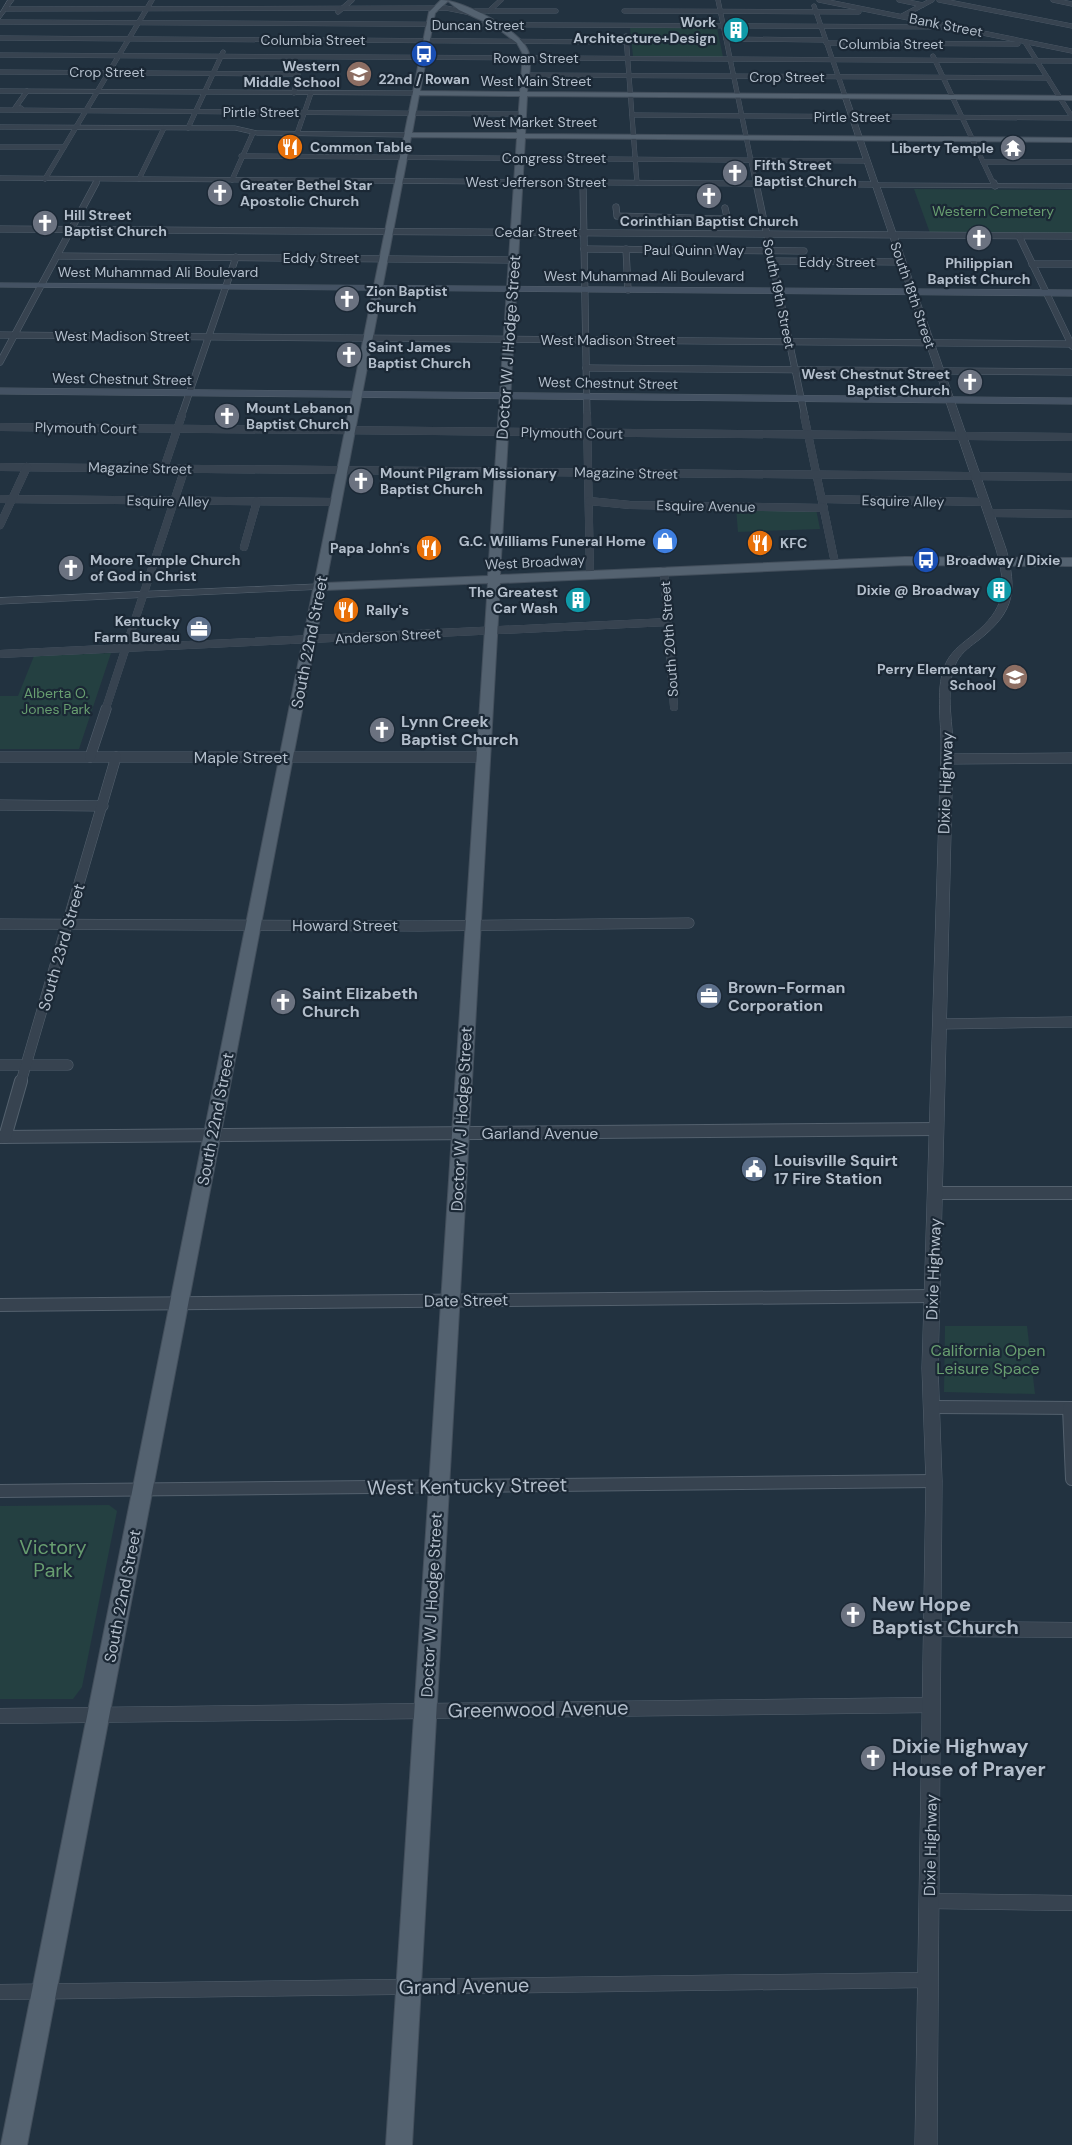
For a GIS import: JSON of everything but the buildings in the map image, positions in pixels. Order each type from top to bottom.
[{"type":"main road","points":[[433,10],[447,0],[454,7],[473,12],[501,25],[525,49],[526,58]]},
{"type":"main road","name":"South 22nd Street","points":[[14,2145],[433,10]]},
{"type":"main road","name":"Doctor W J Hodge Street","points":[[399,2145],[526,58]]},
{"type":"main road","name":"West Main Street","points":[[417,93],[1072,98]]},
{"type":"main road","name":"West Market Street","points":[[409,135],[1072,140]]},
{"type":"main road","name":"West Muhammad Ali Boulevard","points":[[0,285],[1072,293]]},
{"type":"main road","name":"West Chestnut Street","points":[[0,391],[1072,401]]},
{"type":"main road","name":"West Broadway","points":[[320,587],[835,563],[1072,562]]},
{"type":"street","points":[[0,17],[10,0]]},
{"type":"street","points":[[45,179],[152,0]]},
{"type":"street","points":[[188,128],[242,10],[256,0]]},
{"type":"street","points":[[328,43],[339,10],[352,0]]},
{"type":"street","points":[[489,11],[501,0]]},
{"type":"street","points":[[556,0],[559,58]]},
{"type":"street","points":[[624,0],[637,183]]},
{"type":"street","name":"South 19th Street","points":[[718,0],[835,563]]},
{"type":"street","points":[[818,0],[813,4],[845,96]]},
{"type":"street","name":"Bank Street","points":[[818,0],[1072,51]]},
{"type":"street","points":[[899,0],[923,5]]},
{"type":"street","points":[[902,16],[932,0]]},
{"type":"street","points":[[939,0],[1072,26]]},
{"type":"street","points":[[1053,0],[1072,4]]},
{"type":"street","points":[[5,9],[556,11]]},
{"type":"street","points":[[624,11],[880,12]]},
{"type":"street","points":[[919,20],[916,22],[995,186]]},
{"type":"street","name":"Duncan Street","points":[[0,22],[955,27]]},
{"type":"street","points":[[18,38],[26,22]]},
{"type":"street","name":"Columbia Street","points":[[0,38],[229,39],[328,43],[627,42]]},
{"type":"street","name":"Columbia Street","points":[[726,39],[927,44],[1026,43]]},
{"type":"street","points":[[1026,43],[1072,118]]},
{"type":"street","name":"Rowan Street","points":[[0,55],[323,55],[1072,61]]},
{"type":"street","points":[[36,72],[40,66]]},
{"type":"street","name":"Crop Street","points":[[0,72],[299,75],[294,93]]},
{"type":"street","name":"Crop Street","points":[[525,75],[1048,78]]},
{"type":"street","name":"West Main Street","points":[[0,91],[417,93]]},
{"type":"street","points":[[19,110],[21,108],[15,108],[27,91]]},
{"type":"street","points":[[297,134],[311,93]]},
{"type":"street","name":"South 18th Street","points":[[845,96],[1004,561]]},
{"type":"street","name":"Pirtle Street","points":[[0,110],[522,114]]},
{"type":"street","name":"Pirtle Street","points":[[632,115],[1072,118]]},
{"type":"street","name":"West Market Street","points":[[0,127],[241,128],[253,133],[409,135]]},
{"type":"street","points":[[139,179],[164,128]]},
{"type":"street","points":[[232,180],[253,133]]},
{"type":"street","points":[[0,147],[64,147]]},
{"type":"street","name":"Congress Street","points":[[241,156],[867,161]]},
{"type":"street","points":[[983,162],[1072,162]]},
{"type":"street","name":"West Jefferson Street","points":[[0,178],[1072,186]]},
{"type":"street","points":[[0,362],[98,179]]},
{"type":"street","points":[[583,182],[590,574]]},
{"type":"street","points":[[616,207],[617,216],[628,218],[722,219],[727,217],[725,208]]},
{"type":"street","name":"Cedar Street","points":[[0,229],[1072,236]]},
{"type":"street","points":[[1019,236],[1046,293],[1062,318],[1072,344]]},
{"type":"street","name":"Paul Quinn Way","points":[[584,249],[804,251]]},
{"type":"street","points":[[626,249],[628,290]]},
{"type":"street","name":"Eddy Street","points":[[57,256],[514,260]]},
{"type":"street","points":[[164,468],[236,257]]},
{"type":"street","name":"Eddy Street","points":[[772,261],[903,262]]},
{"type":"street","points":[[1032,264],[1072,264]]},
{"type":"street","name":"West Madison Street","points":[[0,335],[1072,344]]},
{"type":"street","points":[[586,368],[1072,372]]},
{"type":"street","name":"Plymouth Court","points":[[0,427],[1072,437]]},
{"type":"street","name":"Magazine Street","points":[[0,467],[1072,477]]},
{"type":"street","points":[[0,525],[27,467]]},
{"type":"street","points":[[90,757],[185,468]]},
{"type":"street","name":"Esquire Alley","points":[[0,499],[336,502]]},
{"type":"street","points":[[244,547],[257,501]]},
{"type":"street","name":"Esquire Avenue","points":[[588,501],[630,505],[823,504]]},
{"type":"street","name":"Esquire Alley","points":[[823,504],[985,502]]},
{"type":"street","points":[[988,513],[1072,514]]},
{"type":"street","name":"Dixie Highway","points":[[926,2145],[934,1481],[930,1368],[942,853],[947,759],[946,697],[950,666],[963,648],[993,625],[1002,613],[1008,590],[1004,561]]},
{"type":"street","name":"South 20th Street","points":[[664,571],[674,707]]},
{"type":"street","name":"West Broadway","points":[[0,601],[320,587]]},
{"type":"street","name":"Anderson Street","points":[[0,654],[668,622]]},
{"type":"street","name":"Maple Street","points":[[0,757],[483,758]]},
{"type":"street","name":"South 23rd Street","points":[[3,1137],[27,1065],[116,757]]},
{"type":"street","points":[[947,759],[1072,758]]},
{"type":"street","points":[[0,805],[102,806]]},
{"type":"street","name":"Howard Street","points":[[0,924],[689,923]]},
{"type":"street","points":[[939,1024],[1072,1022]]},
{"type":"street","points":[[0,1065],[68,1065]]},
{"type":"street","name":"Garland Avenue","points":[[3,1137],[936,1130]]},
{"type":"street","points":[[935,1193],[1072,1193]]},
{"type":"street","name":"Date Street","points":[[0,1305],[932,1296]]},
{"type":"street","points":[[932,1407],[1070,1408],[1072,1479]]},
{"type":"street","name":"West Kentucky Street","points":[[0,1491],[934,1481]]},
{"type":"street","points":[[933,1629],[1072,1630]]},
{"type":"street","name":"Greenwood Avenue","points":[[0,1716],[932,1705]]},
{"type":"street","points":[[929,1901],[1072,1903]]},
{"type":"street","name":"Grand Avenue","points":[[0,1992],[928,1980]]},
{"type":"green space","points":[[630,28],[717,28],[723,57],[633,56]]},
{"type":"green space","name":"Western Cemetery","points":[[914,189],[1072,190],[1072,234],[930,233]]},
{"type":"green space","points":[[736,508],[816,509],[820,529],[738,532]]},
{"type":"green space","name":"Alberta O. Jones Park","points":[[111,653],[79,749],[0,749],[0,696],[18,696],[34,656]]},
{"type":"green space","name":"California Open Leisure Space","points":[[945,1326],[1027,1326],[1035,1394],[944,1392]]},
{"type":"green space","name":"Victory Park","points":[[109,1505],[117,1511],[82,1687],[73,1699],[0,1699],[0,1506]]},
{"type":"place","name":"Work Architecture+Design","points":[[736,30]]},
{"type":"place","name":"22nd / Rowan","points":[[424,54]]},
{"type":"place","name":"Western Middle School","points":[[359,74]]},
{"type":"place","name":"Common Table","points":[[290,147]]},
{"type":"place","name":"Liberty Temple","points":[[1013,148]]},
{"type":"place","name":"Fifth Street Baptist Church","points":[[735,173]]},
{"type":"place","name":"Greater Bethel Star Apostolic Church","points":[[220,193]]},
{"type":"place","name":"Corinthian Baptist Church","points":[[709,196]]},
{"type":"place","name":"Hill Street Baptist Church","points":[[45,223]]},
{"type":"place","name":"Philippian Baptist Church","points":[[979,238]]},
{"type":"place","name":"Zion Baptist Church","points":[[347,299]]},
{"type":"place","name":"Saint James Baptist Church","points":[[349,355]]},
{"type":"place","name":"West Chestnut Street Baptist Church","points":[[970,382]]},
{"type":"place","name":"Mount Lebanon Baptist Church","points":[[227,416]]},
{"type":"place","name":"Mount Pilgram Missionary Baptist Church","points":[[361,481]]},
{"type":"place","name":"G.C. Williams Funeral Home","points":[[665,541]]},
{"type":"place","name":"KFC","points":[[760,543]]},
{"type":"place","name":"Papa John's","points":[[429,548]]},
{"type":"place","name":"Broadway / Dixie","points":[[926,560]]},
{"type":"place","name":"Moore Temple Church of God in Christ","points":[[71,568]]},
{"type":"place","name":"Dixie @ Broadway","points":[[999,590]]},
{"type":"place","name":"The Greatest Car Wash","points":[[578,600]]},
{"type":"place","name":"Rally's","points":[[346,610]]},
{"type":"place","name":"Kentucky Farm Bureau","points":[[199,629]]},
{"type":"place","name":"Perry Elementary School","points":[[1015,677]]},
{"type":"place","name":"Lynn Creek Baptist Church","points":[[382,730]]},
{"type":"place","name":"Brown-Forman Corporation","points":[[709,996]]},
{"type":"place","name":"Saint Elizabeth Church","points":[[283,1002]]},
{"type":"place","name":"Louisville Squirt 17 Fire Station","points":[[754,1169]]},
{"type":"place","name":"New Hope Baptist Church","points":[[853,1615]]},
{"type":"place","name":"Dixie Highway House of Prayer","points":[[873,1758]]}]
